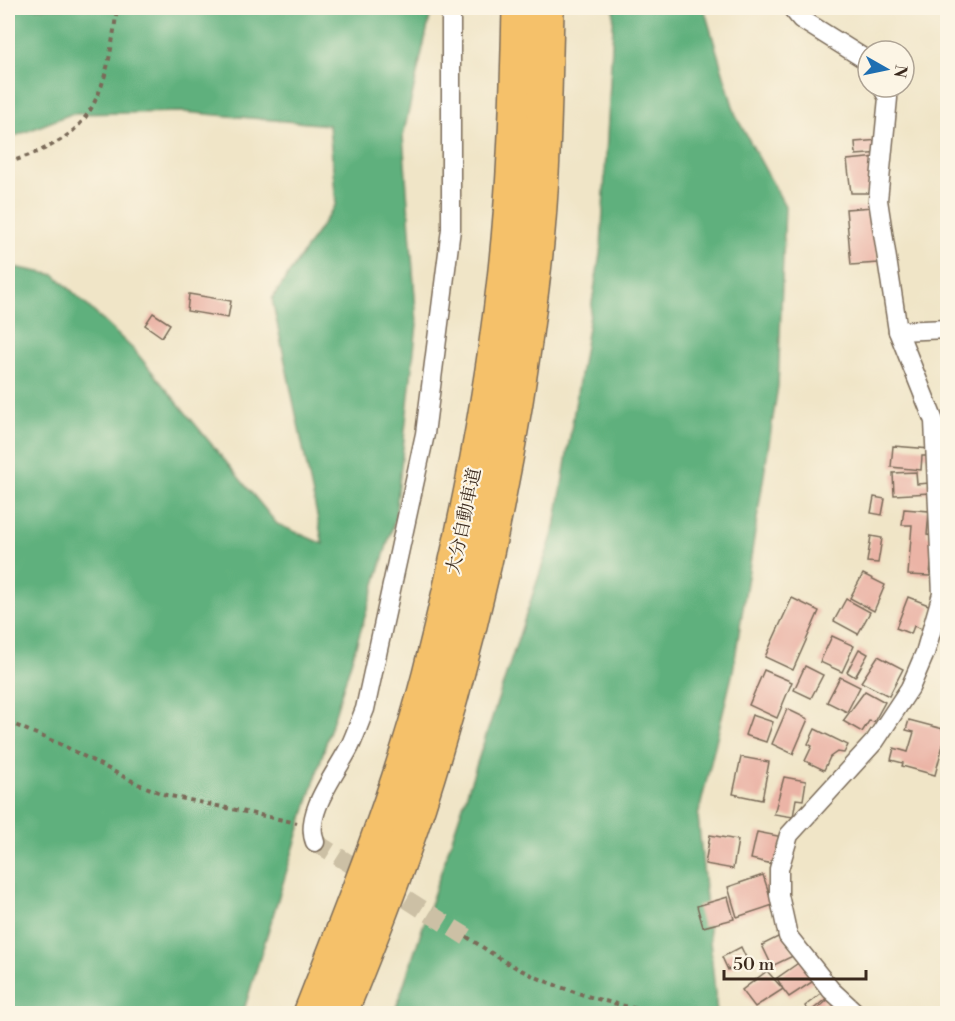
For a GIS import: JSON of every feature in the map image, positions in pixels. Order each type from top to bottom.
[{"type":"highway","name":"大分自動車道","points":[[310,1014],[356,898],[391,796],[428,678],[458,549],[482,430],[503,286],[517,96],[519,8]]},
{"type":"highway","name":"大分自動車道","points":[[340,1014],[382,909],[419,806],[455,683],[487,555],[511,435],[533,285],[545,97],[547,8]]},
{"type":"street","points":[[314,834],[318,803],[351,745],[365,709],[425,434],[451,228],[451,8]]},
{"type":"street","points":[[792,8],[801,19],[856,53]]},
{"type":"street","points":[[857,1014],[831,990],[788,936],[779,895],[779,869],[789,835],[875,741],[910,688],[925,653],[942,594],[934,421],[898,331],[878,200],[888,99]]},
{"type":"street","points":[[898,331],[948,329]]},
{"type":"path","points":[[8,163],[64,139],[90,111],[102,84],[110,53],[117,8]]},
{"type":"path","points":[[8,722],[60,744],[138,784],[166,795],[314,834]]},
{"type":"path","points":[[467,938],[515,968],[567,989],[609,1003],[662,1014]]},
{"type":"green space","points":[[8,8],[432,8],[403,136],[417,324],[395,519],[243,1013],[8,1013],[8,266],[55,275],[135,351],[277,524],[323,544],[272,299],[336,204],[329,125],[183,112],[71,114],[8,139]]},
{"type":"green space","points":[[614,8],[704,8],[736,116],[785,206],[778,386],[733,671],[698,816],[717,1013],[394,1014],[555,527],[601,248]]},
{"type":"building","points":[[880,140],[881,153],[856,155],[855,142]]},
{"type":"building","points":[[879,157],[873,193],[851,193],[847,160]]},
{"type":"building","points":[[873,207],[878,263],[851,265],[846,209]]},
{"type":"building","points":[[189,294],[231,301],[228,318],[187,311]]},
{"type":"building","points":[[153,313],[170,324],[162,337],[145,325]]},
{"type":"building","points":[[893,446],[931,449],[931,456],[922,456],[921,470],[891,467]]},
{"type":"building","points":[[916,472],[917,484],[930,483],[930,493],[894,495],[893,473]]},
{"type":"building","points":[[874,497],[885,499],[882,515],[871,513]]},
{"type":"building","points":[[904,509],[929,511],[927,535],[933,536],[930,576],[908,575],[912,525],[902,525]]},
{"type":"building","points":[[871,536],[882,538],[878,563],[867,562]]},
{"type":"building","points":[[863,574],[885,585],[874,611],[850,598]]},
{"type":"building","points":[[908,597],[931,606],[922,629],[914,626],[911,634],[896,628]]},
{"type":"building","points":[[792,598],[819,611],[793,670],[765,657]]},
{"type":"building","points":[[846,599],[870,612],[858,634],[834,621]]},
{"type":"building","points":[[832,636],[854,646],[842,672],[820,662]]},
{"type":"building","points":[[859,649],[868,654],[855,677],[847,672]]},
{"type":"building","points":[[878,656],[903,669],[889,696],[861,682]]},
{"type":"building","points":[[805,666],[823,675],[811,698],[794,690]]},
{"type":"building","points":[[764,670],[792,682],[777,718],[749,705]]},
{"type":"building","points":[[840,677],[860,687],[847,712],[827,702]]},
{"type":"building","points":[[865,691],[885,702],[874,722],[869,721],[862,732],[843,721]]},
{"type":"building","points":[[787,709],[808,719],[793,754],[772,744]]},
{"type":"building","points":[[752,715],[773,722],[766,742],[745,735]]},
{"type":"building","points":[[909,720],[947,730],[935,775],[902,766],[903,763],[891,760],[894,748],[908,752],[914,732],[906,730]]},
{"type":"building","points":[[815,729],[848,745],[844,753],[837,752],[830,757],[824,770],[805,761],[812,746],[808,744]]},
{"type":"building","points":[[741,757],[769,762],[762,800],[733,794]]},
{"type":"building","points":[[784,777],[806,781],[803,800],[796,799],[793,817],[774,814]]},
{"type":"building","points":[[757,832],[783,837],[777,865],[751,859]]},
{"type":"building","points":[[710,835],[738,840],[733,869],[705,864]]},
{"type":"building","points":[[763,875],[773,905],[737,917],[728,887]]},
{"type":"building","points":[[728,897],[734,919],[703,927],[697,906]]},
{"type":"building","points":[[784,934],[795,955],[772,966],[762,945]]},
{"type":"building","points":[[741,947],[747,960],[728,970],[722,957]]},
{"type":"building","points":[[804,959],[815,980],[789,997],[777,978]]},
{"type":"building","points":[[767,971],[783,989],[755,1007],[742,990]]},
{"type":"building","points":[[825,990],[829,996],[810,1012],[805,1006]]},
{"type":"building","points":[[833,995],[850,1014],[812,1014]]},
{"type":"tunnel","points":[[315,842],[467,937]]}]
